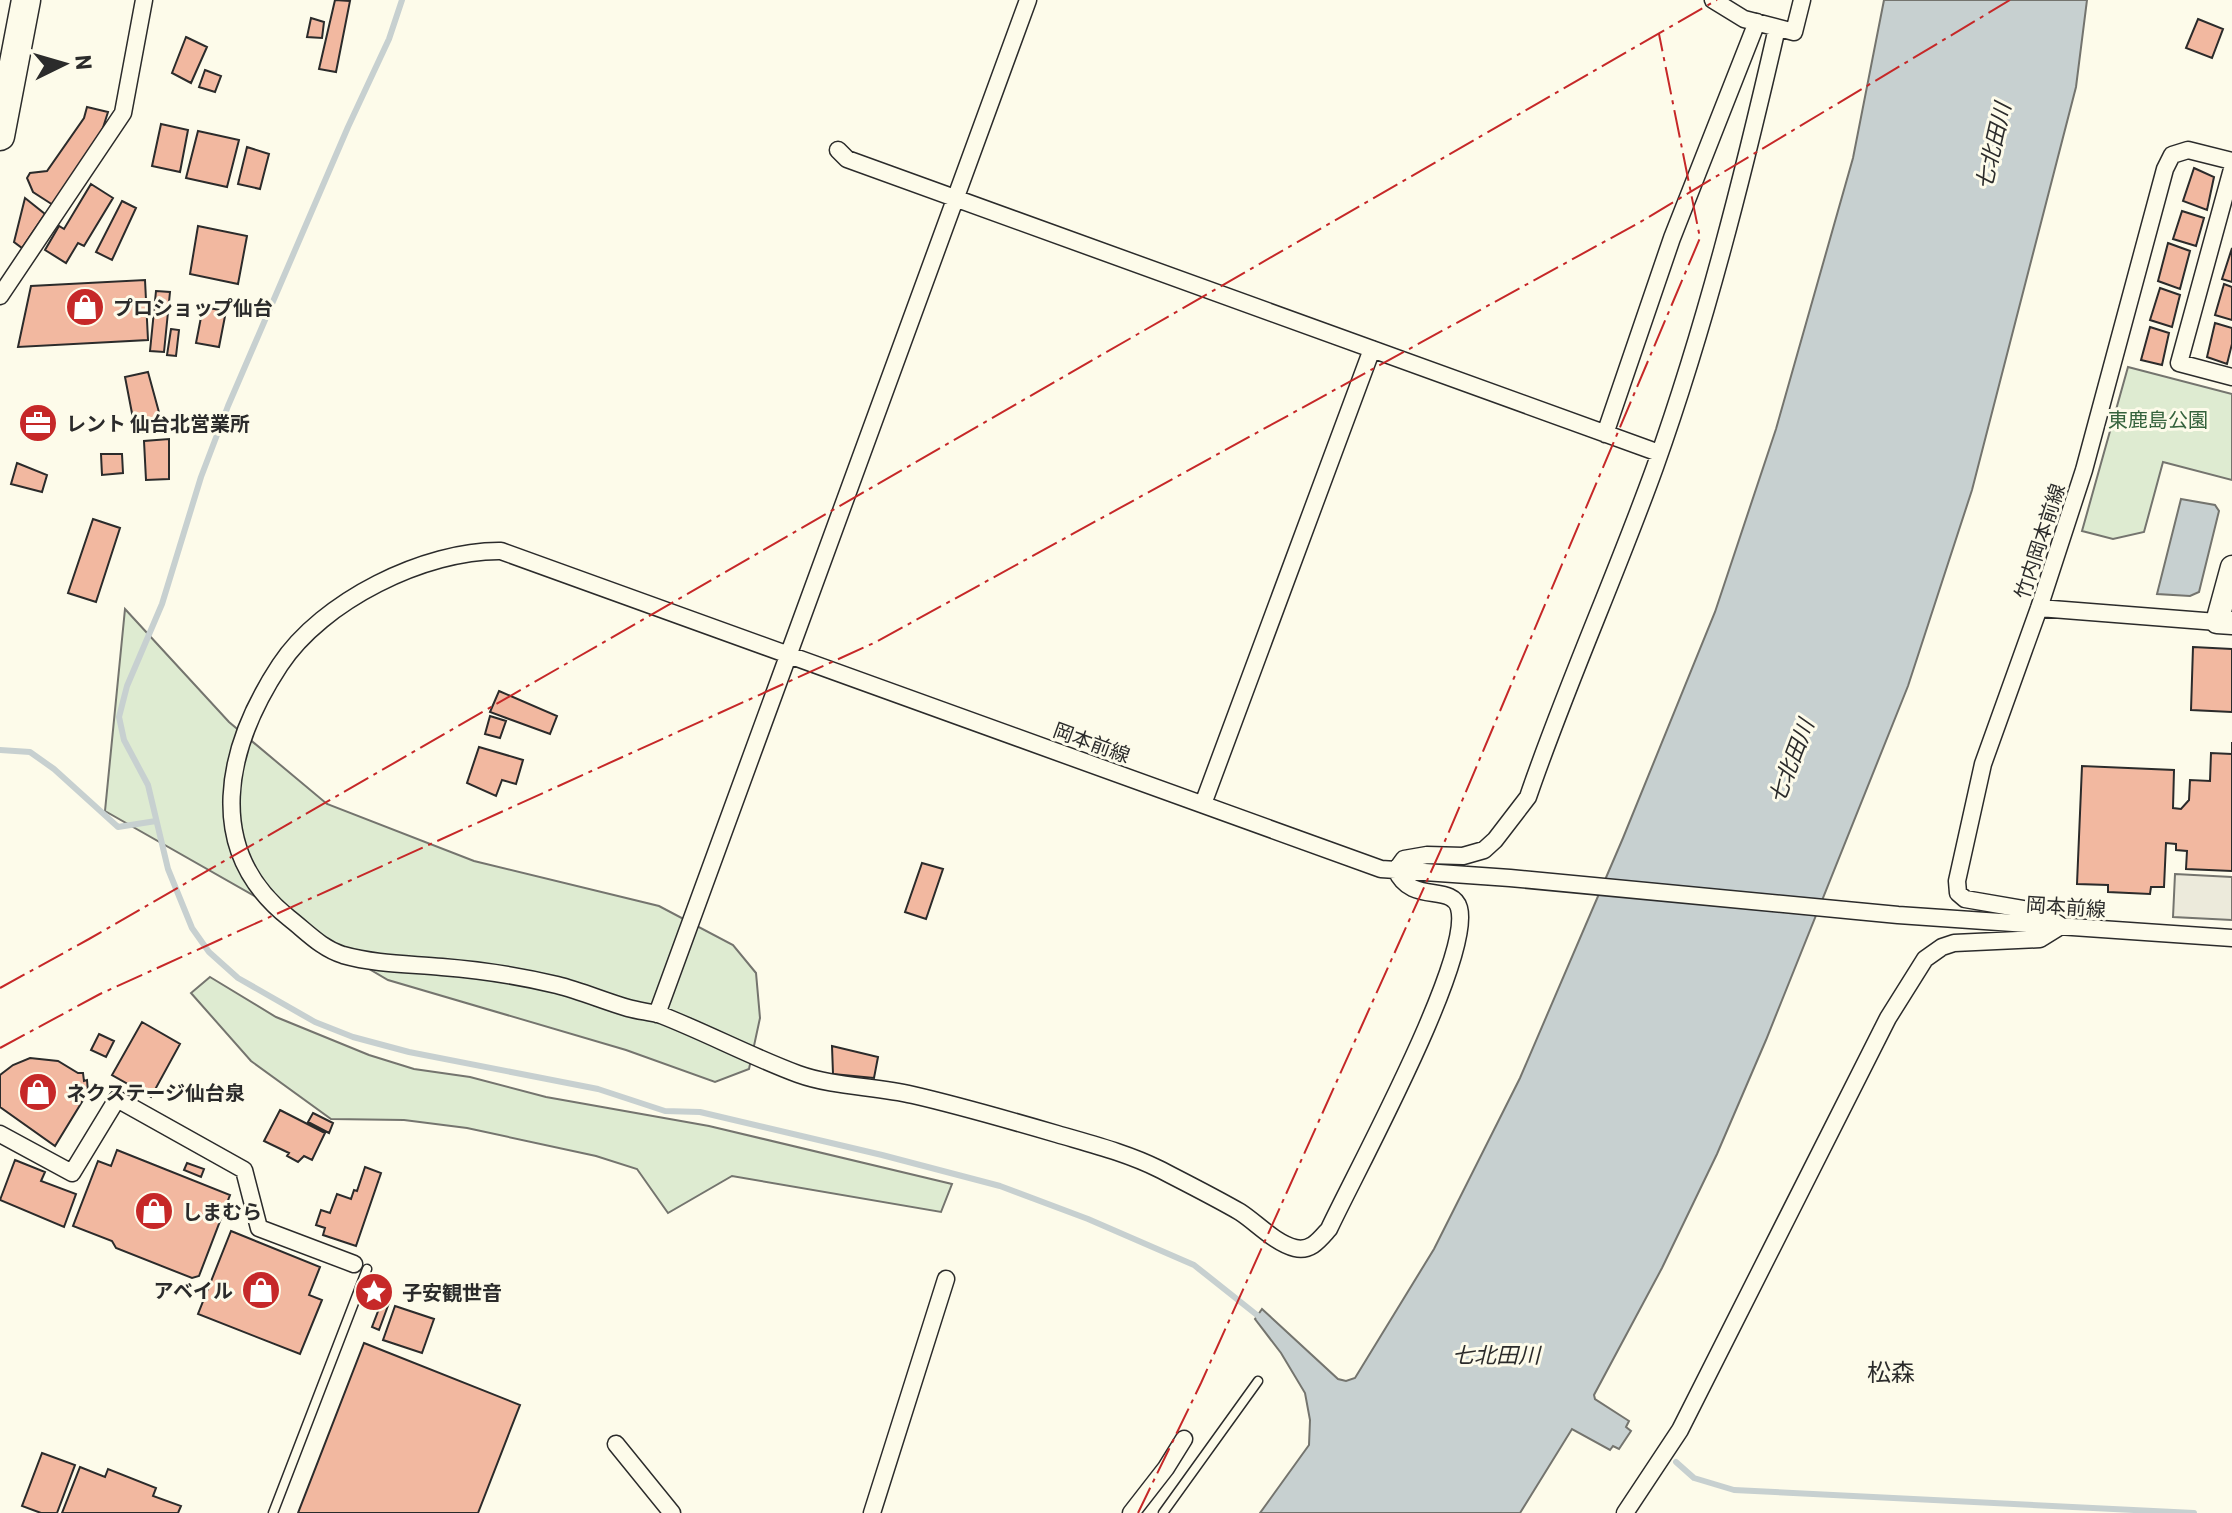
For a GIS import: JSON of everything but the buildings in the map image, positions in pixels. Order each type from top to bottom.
[{"type":"highway","points":[[0,136],[26,0]]},
{"type":"street","points":[[0,296],[123,113],[144,0]]},
{"type":"street","points":[[657,1014],[1028,0]]},
{"type":"street","points":[[1713,0],[1744,19],[1794,32],[1802,0]]},
{"type":"street","points":[[1605,434],[1672,238],[1757,22]]},
{"type":"street","points":[[1389,869],[1404,859],[1427,855],[1463,856],[1484,850],[1528,797],[1659,453],[1696,340],[1747,160],[1777,28]]},
{"type":"street","points":[[838,150],[847,159],[1659,453]]},
{"type":"street","name":"竹内岡本前線","points":[[2061,926],[2040,912],[1965,899],[1958,893],[1957,881],[1983,764],[2084,470],[2165,169],[2172,155],[2188,150],[2232,161]]},
{"type":"street","points":[[2232,169],[2179,363],[2232,377]]},
{"type":"street","points":[[1203,804],[1372,349]]},
{"type":"street","name":"岡本前線","points":[[1389,869],[1401,883],[1415,890],[1438,893],[1455,901],[1459,906],[1458,939],[1429,1023],[1329,1229],[1317,1243],[1296,1249],[1241,1213],[1156,1168],[1108,1149],[979,1110],[802,1076],[657,1014],[557,985],[447,967],[372,962],[339,954],[308,935],[274,907],[245,867],[235,846],[231,814],[232,772],[253,711],[288,653],[324,618],[354,598],[412,569],[446,558],[501,551],[1389,869],[1898,915],[2232,938]]},
{"type":"street","points":[[2039,608],[2224,623],[2232,567]]},
{"type":"street","points":[[1625,1513],[1680,1430],[1888,1018],[1925,959],[1954,943],[2040,939],[2061,926]]},
{"type":"street","points":[[0,1134],[72,1173],[117,1099],[244,1170],[259,1228],[361,1266]]},
{"type":"street","points":[[872,1513],[946,1279]]},
{"type":"street","points":[[1131,1513],[1184,1439]]},
{"type":"street","points":[[616,1444],[672,1513]]},
{"type":"lane","points":[[273,1513],[361,1266]]},
{"type":"lane","points":[[1163,1513],[1258,1381]]},
{"type":"green space","name":"東鹿島公園","points":[[2128,367],[2232,394],[2232,480],[2163,462],[2144,532],[2113,539],[2082,531]]},
{"type":"green space","points":[[125,609],[229,722],[327,804],[474,861],[659,906],[733,945],[756,973],[760,1018],[749,1069],[715,1082],[626,1050],[388,980],[298,927],[274,907],[105,811]]},
{"type":"green space","points":[[210,977],[276,1017],[369,1055],[414,1069],[470,1077],[546,1097],[709,1126],[952,1184],[941,1212],[732,1176],[668,1213],[637,1169],[596,1156],[467,1128],[404,1120],[331,1119],[251,1061],[191,993]]},
{"type":"shaded area","points":[[2175,874],[2232,877],[2232,920],[2173,917]]},
{"type":"water","name":"七北田川","points":[[1884,0],[2087,0],[2076,87],[1972,490],[1908,686],[1717,1154],[1662,1268],[1594,1395],[1595,1399],[1629,1421],[1626,1427],[1631,1431],[1619,1449],[1613,1446],[1610,1450],[1572,1429],[1520,1513],[1260,1513],[1309,1445],[1310,1420],[1305,1393],[1281,1353],[1255,1319],[1262,1309],[1338,1379],[1346,1381],[1355,1378],[1434,1249],[1520,1078],[1715,612],[1776,429],[1853,158]]},
{"type":"water","points":[[2181,499],[2215,505],[2219,511],[2199,592],[2190,596],[2157,594]]},
{"type":"waterway","points":[[402,0],[389,39],[228,406],[201,477],[162,604],[127,686],[119,717],[124,740],[148,785],[168,869],[192,928],[209,952],[238,978],[315,1022],[353,1037],[409,1052],[598,1089],[665,1111],[700,1112],[1000,1186],[1088,1219],[1194,1265],[1262,1319]]},
{"type":"waterway","points":[[0,750],[30,752],[54,769],[118,827],[156,821]]},
{"type":"waterway","points":[[1676,1462],[1694,1478],[1734,1490],[2194,1513]]},
{"type":"power","points":[[0,988],[1717,0]]},
{"type":"power","points":[[0,1048],[100,994],[876,642],[1642,221],[2010,0]]},
{"type":"power","points":[[1138,1513],[1201,1383],[1448,834],[1700,238],[1659,34]]},
{"type":"place","name":"プロショップ仙台","points":[[85,307]]},
{"type":"place","name":"レント 仙台北営業所","points":[[38,423]]},
{"type":"place","name":"ネクステージ仙台泉","points":[[38,1092]]},
{"type":"place","name":"しまむら","points":[[154,1211]]},
{"type":"place","name":"アベイル","points":[[261,1290]]},
{"type":"place","name":"子安観世音","points":[[374,1292]]},
{"type":"district","name":"松森","points":[[1891,1371]]}]
